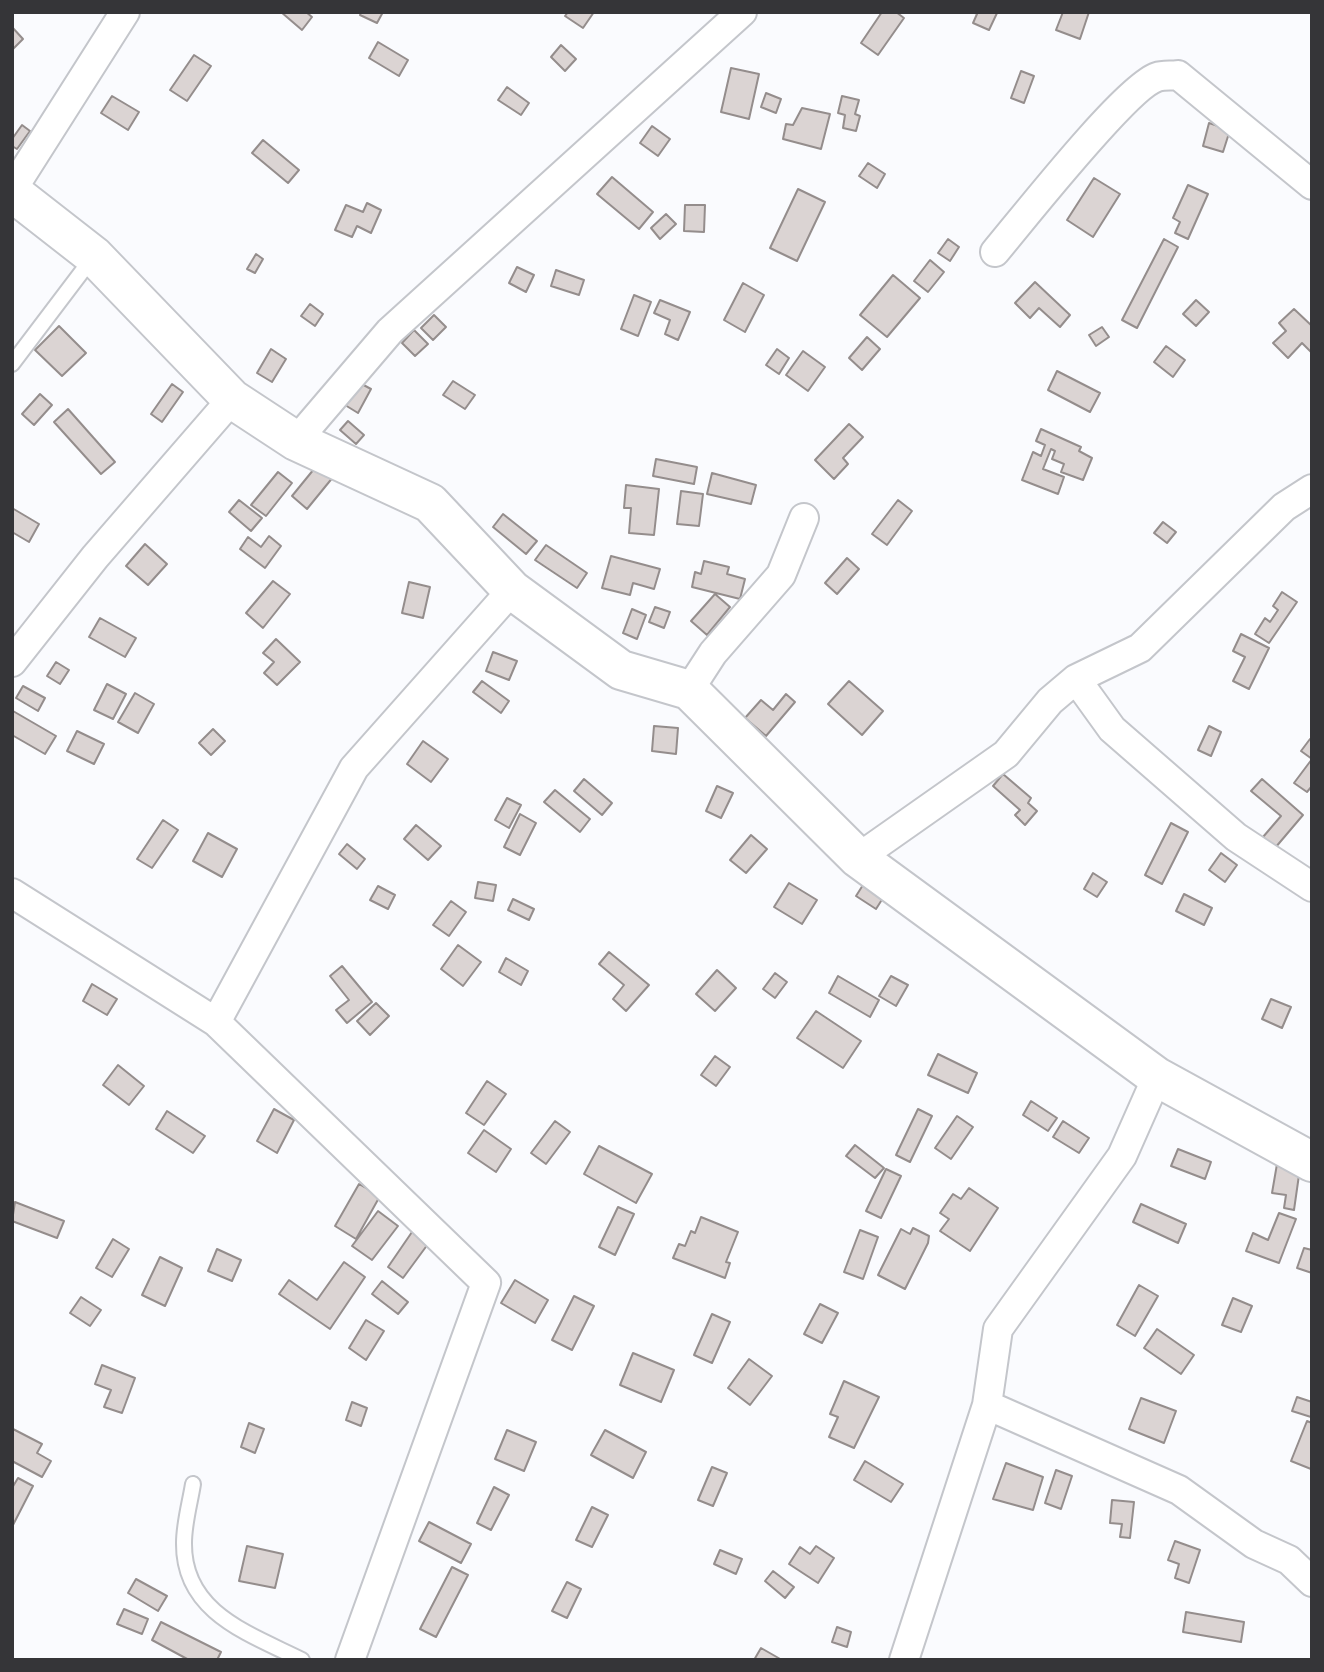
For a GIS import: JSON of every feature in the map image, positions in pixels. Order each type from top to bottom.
[{"type":"street","points":[[125,12],[12,191],[94,256],[232,399],[296,441],[430,503],[512,590],[621,670],[689,690],[858,858],[1157,1077],[1312,1162]]},
{"type":"street","points":[[296,441],[390,331],[742,12]]},
{"type":"street","points":[[995,252],[1097,133],[1138,89],[1156,77],[1178,75],[1312,186]]},
{"type":"street","points":[[12,662],[95,557],[232,399]]},
{"type":"street","points":[[858,858],[1006,754],[1050,701],[1076,679],[1140,648],[1284,507],[1312,489]]},
{"type":"street","points":[[689,690],[713,653],[780,575],[804,518]]},
{"type":"street","points":[[216,1022],[354,768],[512,590]]},
{"type":"street","points":[[1076,679],[1112,729],[1236,837],[1312,887]]},
{"type":"street","points":[[12,892],[216,1022],[486,1283],[351,1660]]},
{"type":"street","points":[[904,1660],[987,1405],[998,1329],[1122,1156],[1157,1077]]},
{"type":"street","points":[[987,1405],[1180,1490],[1254,1544],[1289,1560],[1312,1582]]},
{"type":"lane","points":[[12,364],[94,256]]},
{"type":"lane","points":[[193,1484],[184,1542],[187,1572],[204,1601],[233,1627],[302,1660]]},
{"type":"building","points":[[281,12],[306,12],[312,17],[302,30]]},
{"type":"building","points":[[362,12],[383,12],[377,23],[360,15]]},
{"type":"building","points":[[568,12],[594,12],[583,28],[565,16]]},
{"type":"building","points":[[882,12],[896,12],[904,18],[878,55],[861,43]]},
{"type":"building","points":[[973,12],[997,12],[989,30],[973,23],[977,14]]},
{"type":"building","points":[[1063,12],[1089,12],[1080,39],[1056,30]]},
{"type":"building","points":[[12,27],[23,39],[12,50]]},
{"type":"building","points":[[378,42],[408,60],[399,76],[369,58]]},
{"type":"building","points":[[561,45],[576,59],[565,71],[551,57]]},
{"type":"building","points":[[194,55],[211,66],[187,101],[170,90]]},
{"type":"building","points":[[731,68],[759,74],[749,119],[721,112]]},
{"type":"building","points":[[1021,71],[1034,76],[1024,103],[1011,98]]},
{"type":"building","points":[[507,87],[529,103],[521,115],[498,100]]},
{"type":"building","points":[[766,93],[781,99],[776,113],[761,107]]},
{"type":"building","points":[[112,96],[139,112],[128,130],[101,113]]},
{"type":"building","points":[[842,96],[859,100],[855,114],[860,116],[856,131],[843,128],[845,115],[838,113]]},
{"type":"building","points":[[802,108],[830,114],[821,149],[783,139],[786,124],[793,125]]},
{"type":"building","points":[[1209,123],[1230,130],[1223,152],[1203,146]]},
{"type":"building","points":[[22,125],[30,131],[17,149],[12,146],[12,139]]},
{"type":"building","points":[[652,126],[670,139],[658,156],[640,143]]},
{"type":"building","points":[[263,140],[299,170],[288,183],[252,153]]},
{"type":"building","points":[[868,163],[885,174],[877,188],[859,176]]},
{"type":"building","points":[[612,177],[653,212],[639,229],[597,194]]},
{"type":"building","points":[[1094,178],[1120,194],[1093,237],[1067,220]]},
{"type":"building","points":[[1188,185],[1208,194],[1188,239],[1175,233],[1180,222],[1173,218]]},
{"type":"building","points":[[798,189],[825,202],[797,261],[770,248]]},
{"type":"building","points":[[367,203],[381,210],[371,233],[357,226],[352,237],[335,230],[346,205],[363,212]]},
{"type":"building","points":[[685,205],[705,205],[704,232],[684,231]]},
{"type":"building","points":[[666,214],[676,224],[660,239],[651,228]]},
{"type":"building","points":[[948,239],[959,247],[950,261],[938,253]]},
{"type":"building","points":[[1164,239],[1178,247],[1137,328],[1122,320]]},
{"type":"building","points":[[256,254],[263,259],[255,273],[247,269]]},
{"type":"building","points":[[930,260],[944,272],[928,292],[914,281]]},
{"type":"building","points":[[517,267],[534,275],[526,292],[509,283]]},
{"type":"building","points":[[556,270],[584,280],[579,295],[551,286]]},
{"type":"building","points":[[893,275],[920,298],[887,337],[860,315]]},
{"type":"building","points":[[1035,282],[1070,315],[1060,327],[1039,308],[1030,318],[1015,303]]},
{"type":"building","points":[[743,283],[764,295],[745,332],[724,320]]},
{"type":"building","points":[[634,295],[651,302],[638,336],[621,329]]},
{"type":"building","points":[[660,300],[690,312],[678,340],[665,334],[670,320],[654,313]]},
{"type":"building","points":[[1196,300],[1209,312],[1196,326],[1183,314]]},
{"type":"building","points":[[310,304],[323,314],[315,326],[301,316]]},
{"type":"building","points":[[1294,309],[1312,326],[1312,353],[1302,343],[1288,358],[1273,343],[1286,331],[1279,323]]},
{"type":"building","points":[[434,315],[446,327],[433,340],[421,328]]},
{"type":"building","points":[[59,326],[86,353],[62,376],[35,350]]},
{"type":"building","points":[[1102,327],[1109,337],[1096,346],[1089,335]]},
{"type":"building","points":[[414,330],[428,344],[415,356],[402,343]]},
{"type":"building","points":[[867,337],[880,349],[862,370],[849,358]]},
{"type":"building","points":[[1166,346],[1185,360],[1173,377],[1154,362]]},
{"type":"building","points":[[271,349],[286,359],[272,382],[257,373]]},
{"type":"building","points":[[777,349],[789,358],[779,374],[766,365]]},
{"type":"building","points":[[803,351],[825,367],[808,391],[786,375]]},
{"type":"building","points":[[1057,371],[1100,393],[1090,412],[1048,390]]},
{"type":"building","points":[[453,381],[475,395],[465,409],[443,395]]},
{"type":"building","points":[[358,382],[371,389],[358,413],[345,405]]},
{"type":"building","points":[[172,384],[183,392],[162,422],[151,414]]},
{"type":"building","points":[[40,394],[52,405],[34,425],[22,414]]},
{"type":"building","points":[[68,409],[115,462],[101,474],[54,422]]},
{"type":"building","points":[[348,421],[364,435],[356,444],[340,430]]},
{"type":"building","points":[[849,424],[863,437],[843,458],[848,464],[834,479],[815,460]]},
{"type":"building","points":[[1041,429],[1081,447],[1079,451],[1092,458],[1083,480],[1061,472],[1064,464],[1052,459],[1055,451],[1051,449],[1043,469],[1064,477],[1058,494],[1022,480],[1033,452],[1041,456],[1045,445],[1036,441]]},
{"type":"building","points":[[323,458],[338,471],[307,509],[292,496]]},
{"type":"building","points":[[656,459],[697,467],[694,484],[653,476]]},
{"type":"building","points":[[278,472],[292,483],[266,516],[251,505]]},
{"type":"building","points":[[712,473],[756,485],[751,504],[707,494]]},
{"type":"building","points":[[626,485],[659,489],[654,535],[629,533],[631,508],[624,508]]},
{"type":"building","points":[[681,491],[703,494],[699,526],[677,524]]},
{"type":"building","points":[[239,500],[262,518],[251,531],[229,512]]},
{"type":"building","points":[[898,500],[912,511],[887,545],[872,534]]},
{"type":"building","points":[[12,508],[39,524],[29,542],[12,532]]},
{"type":"building","points":[[503,514],[537,541],[526,554],[493,527]]},
{"type":"building","points":[[1163,522],[1176,532],[1167,543],[1154,533]]},
{"type":"building","points":[[269,536],[281,546],[265,568],[240,549],[248,537],[261,547]]},
{"type":"building","points":[[145,544],[167,564],[148,585],[126,566]]},
{"type":"building","points":[[546,545],[587,573],[577,588],[535,560]]},
{"type":"building","points":[[611,556],[660,569],[654,589],[633,583],[630,595],[602,588]]},
{"type":"building","points":[[847,558],[859,569],[837,594],[825,583]]},
{"type":"building","points":[[704,561],[729,567],[727,574],[745,579],[740,599],[692,587],[695,572],[701,574]]},
{"type":"building","points":[[273,581],[290,594],[263,628],[246,613]]},
{"type":"building","points":[[409,582],[430,587],[423,618],[402,613]]},
{"type":"building","points":[[1282,592],[1297,602],[1269,643],[1255,634],[1265,618],[1270,622],[1278,610],[1273,606]]},
{"type":"building","points":[[715,594],[730,607],[707,635],[691,621]]},
{"type":"building","points":[[655,607],[670,612],[664,628],[649,622]]},
{"type":"building","points":[[632,609],[646,615],[637,639],[623,633]]},
{"type":"building","points":[[100,618],[136,638],[125,657],[89,637]]},
{"type":"building","points":[[1241,634],[1269,648],[1249,689],[1233,681],[1245,657],[1233,651]]},
{"type":"building","points":[[276,639],[300,662],[277,685],[264,673],[274,662],[263,653]]},
{"type":"building","points":[[493,652],[517,661],[509,680],[486,671]]},
{"type":"building","points":[[56,662],[69,670],[60,684],[47,676]]},
{"type":"building","points":[[482,681],[509,701],[501,713],[473,692]]},
{"type":"building","points":[[849,681],[883,711],[862,735],[828,704]]},
{"type":"building","points":[[107,684],[126,694],[113,719],[94,710]]},
{"type":"building","points":[[23,686],[45,698],[38,711],[16,698]]},
{"type":"building","points":[[135,693],[154,704],[138,733],[118,722]]},
{"type":"building","points":[[786,694],[795,702],[766,736],[745,718],[761,700],[773,710]]},
{"type":"building","points":[[13,711],[56,736],[45,754],[12,735]]},
{"type":"building","points":[[654,726],[678,728],[676,754],[652,751]]},
{"type":"building","points":[[1209,726],[1221,732],[1211,756],[1198,750]]},
{"type":"building","points":[[213,729],[225,741],[211,755],[199,743]]},
{"type":"building","points":[[77,731],[104,744],[94,764],[67,751]]},
{"type":"building","points":[[1310,739],[1312,740],[1312,759],[1301,751]]},
{"type":"building","points":[[423,741],[448,759],[431,782],[407,764]]},
{"type":"building","points":[[1312,759],[1312,786],[1307,792],[1294,783]]},
{"type":"building","points":[[1003,774],[1031,798],[1028,803],[1037,811],[1025,825],[1015,815],[1020,810],[993,786]]},
{"type":"building","points":[[584,779],[612,803],[602,815],[574,791]]},
{"type":"building","points":[[1262,779],[1303,815],[1275,848],[1263,837],[1281,816],[1251,791]]},
{"type":"building","points":[[717,786],[733,793],[721,818],[706,811]]},
{"type":"building","points":[[555,790],[590,819],[580,832],[544,802]]},
{"type":"building","points":[[507,798],[521,805],[509,828],[495,820]]},
{"type":"building","points":[[520,814],[536,823],[520,855],[504,847]]},
{"type":"building","points":[[163,820],[178,830],[152,868],[137,859]]},
{"type":"building","points":[[1171,823],[1188,832],[1162,884],[1145,875]]},
{"type":"building","points":[[416,825],[441,846],[428,860],[404,839]]},
{"type":"building","points":[[208,833],[237,849],[222,877],[193,861]]},
{"type":"building","points":[[751,835],[767,849],[746,873],[730,860]]},
{"type":"building","points":[[347,844],[365,859],[357,869],[339,854]]},
{"type":"building","points":[[1221,853],[1237,865],[1225,882],[1209,870]]},
{"type":"building","points":[[1093,873],[1107,882],[1097,897],[1084,889]]},
{"type":"building","points":[[478,882],[496,885],[493,901],[475,898]]},
{"type":"building","points":[[789,883],[817,900],[802,924],[774,907]]},
{"type":"building","points":[[863,885],[883,898],[876,909],[856,896]]},
{"type":"building","points":[[378,886],[395,895],[388,909],[370,900]]},
{"type":"building","points":[[1184,894],[1212,908],[1204,925],[1176,911]]},
{"type":"building","points":[[513,899],[534,909],[529,920],[508,910]]},
{"type":"building","points":[[451,901],[466,912],[449,936],[433,925]]},
{"type":"building","points":[[458,945],[481,962],[463,986],[441,969]]},
{"type":"building","points":[[609,952],[649,985],[626,1011],[613,999],[624,985],[599,964]]},
{"type":"building","points":[[506,958],[528,971],[521,985],[499,972]]},
{"type":"building","points":[[342,966],[372,1002],[347,1023],[336,1010],[349,1000],[330,976]]},
{"type":"building","points":[[717,970],[736,988],[715,1011],[696,994]]},
{"type":"building","points":[[775,973],[787,982],[775,998],[763,989]]},
{"type":"building","points":[[838,976],[879,1000],[870,1017],[829,993]]},
{"type":"building","points":[[891,976],[908,985],[896,1006],[879,996]]},
{"type":"building","points":[[92,984],[117,999],[107,1015],[83,1001]]},
{"type":"building","points":[[1271,999],[1291,1007],[1282,1028],[1262,1019]]},
{"type":"building","points":[[376,1003],[389,1016],[370,1035],[357,1021]]},
{"type":"building","points":[[816,1011],[861,1041],[843,1068],[797,1038]]},
{"type":"building","points":[[938,1054],[977,1073],[968,1093],[928,1075]]},
{"type":"building","points":[[715,1056],[730,1067],[716,1086],[701,1075]]},
{"type":"building","points":[[118,1065],[144,1086],[129,1105],[103,1085]]},
{"type":"building","points":[[487,1081],[506,1094],[484,1125],[466,1113]]},
{"type":"building","points":[[1031,1101],[1057,1118],[1048,1131],[1023,1115]]},
{"type":"building","points":[[274,1109],[294,1120],[277,1153],[257,1141]]},
{"type":"building","points":[[918,1109],[932,1116],[910,1162],[896,1155]]},
{"type":"building","points":[[167,1111],[205,1136],[193,1153],[156,1129]]},
{"type":"building","points":[[957,1116],[973,1127],[951,1159],[935,1148]]},
{"type":"building","points":[[555,1121],[570,1132],[546,1164],[531,1153]]},
{"type":"building","points":[[1063,1121],[1089,1138],[1079,1153],[1053,1137]]},
{"type":"building","points":[[484,1130],[511,1149],[496,1172],[468,1153]]},
{"type":"building","points":[[855,1145],[884,1168],[875,1178],[846,1156]]},
{"type":"building","points":[[599,1146],[652,1174],[636,1203],[584,1174]]},
{"type":"building","points":[[1178,1149],[1211,1162],[1205,1179],[1171,1166]]},
{"type":"building","points":[[1277,1164],[1300,1168],[1294,1210],[1284,1208],[1286,1195],[1272,1193]]},
{"type":"building","points":[[886,1169],[901,1176],[881,1218],[866,1211]]},
{"type":"building","points":[[359,1184],[380,1196],[356,1239],[335,1226]]},
{"type":"building","points":[[969,1188],[998,1208],[970,1251],[940,1231],[949,1219],[940,1213],[953,1194],[961,1199]]},
{"type":"building","points":[[15,1202],[64,1221],[57,1238],[12,1221]]},
{"type":"building","points":[[1141,1204],[1186,1224],[1178,1243],[1133,1222]]},
{"type":"building","points":[[618,1207],[634,1214],[615,1255],[599,1247]]},
{"type":"building","points":[[378,1211],[398,1226],[372,1260],[352,1246]]},
{"type":"building","points":[[1279,1213],[1296,1219],[1279,1263],[1246,1251],[1253,1233],[1268,1240]]},
{"type":"building","points":[[701,1217],[738,1232],[726,1262],[730,1263],[725,1278],[673,1258],[679,1244],[685,1246],[691,1231],[695,1233]]},
{"type":"building","points":[[913,1228],[929,1236],[905,1289],[878,1275],[901,1229],[910,1234]]},
{"type":"building","points":[[860,1230],[878,1237],[863,1279],[844,1272]]},
{"type":"building","points":[[412,1232],[428,1244],[403,1278],[388,1267]]},
{"type":"building","points":[[113,1239],[129,1249],[112,1277],[96,1268]]},
{"type":"building","points":[[1304,1248],[1312,1250],[1312,1273],[1297,1268]]},
{"type":"building","points":[[217,1249],[241,1260],[232,1281],[208,1271]]},
{"type":"building","points":[[160,1257],[182,1268],[165,1306],[142,1295]]},
{"type":"building","points":[[344,1262],[365,1277],[330,1329],[279,1294],[289,1280],[317,1300]]},
{"type":"building","points":[[515,1280],[548,1300],[535,1323],[501,1303]]},
{"type":"building","points":[[382,1281],[408,1302],[398,1314],[372,1294]]},
{"type":"building","points":[[1139,1285],[1158,1296],[1135,1336],[1117,1325]]},
{"type":"building","points":[[574,1296],[594,1306],[572,1350],[552,1340]]},
{"type":"building","points":[[81,1297],[101,1310],[90,1326],[70,1313]]},
{"type":"building","points":[[1233,1298],[1252,1306],[1241,1332],[1222,1325]]},
{"type":"building","points":[[820,1304],[838,1313],[822,1343],[804,1334]]},
{"type":"building","points":[[712,1314],[730,1322],[712,1363],[694,1355]]},
{"type":"building","points":[[366,1320],[384,1331],[366,1360],[349,1348]]},
{"type":"building","points":[[1157,1329],[1194,1355],[1181,1374],[1144,1348]]},
{"type":"building","points":[[633,1353],[674,1370],[661,1402],[620,1385]]},
{"type":"building","points":[[749,1359],[772,1376],[750,1405],[728,1388]]},
{"type":"building","points":[[102,1365],[135,1378],[122,1413],[104,1407],[111,1390],[95,1384]]},
{"type":"building","points":[[844,1381],[879,1397],[854,1448],[829,1437],[838,1417],[830,1414]]},
{"type":"building","points":[[1297,1397],[1312,1402],[1311,1417],[1292,1411]]},
{"type":"building","points":[[1141,1398],[1176,1411],[1164,1443],[1129,1429]]},
{"type":"building","points":[[352,1402],[367,1408],[361,1426],[346,1420]]},
{"type":"building","points":[[1307,1421],[1312,1423],[1311,1469],[1291,1461]]},
{"type":"building","points":[[249,1423],[264,1429],[255,1453],[241,1447]]},
{"type":"building","points":[[13,1429],[42,1444],[37,1453],[51,1461],[42,1477],[12,1461]]},
{"type":"building","points":[[507,1430],[536,1442],[524,1471],[495,1459]]},
{"type":"building","points":[[605,1430],[646,1452],[633,1478],[591,1455]]},
{"type":"building","points":[[865,1461],[903,1484],[891,1502],[854,1480]]},
{"type":"building","points":[[1006,1463],[1043,1477],[1033,1510],[993,1499]]},
{"type":"building","points":[[712,1467],[727,1473],[713,1506],[698,1500]]},
{"type":"building","points":[[1056,1470],[1072,1476],[1061,1509],[1045,1503]]},
{"type":"building","points":[[18,1478],[33,1486],[13,1525],[12,1488]]},
{"type":"building","points":[[494,1487],[509,1495],[491,1530],[477,1523]]},
{"type":"building","points":[[1112,1500],[1134,1502],[1130,1538],[1120,1537],[1122,1524],[1110,1523]]},
{"type":"building","points":[[592,1507],[608,1515],[592,1547],[576,1540]]},
{"type":"building","points":[[429,1522],[471,1544],[461,1563],[419,1541]]},
{"type":"building","points":[[1175,1541],[1200,1550],[1189,1583],[1175,1578],[1179,1564],[1168,1560]]},
{"type":"building","points":[[247,1546],[283,1554],[275,1588],[239,1581]]},
{"type":"building","points":[[816,1546],[834,1558],[818,1583],[789,1564],[800,1547],[810,1554]]},
{"type":"building","points":[[720,1550],[742,1559],[736,1574],[714,1564]]},
{"type":"building","points":[[452,1567],[468,1575],[436,1637],[420,1629]]},
{"type":"building","points":[[773,1571],[794,1587],[785,1598],[765,1581]]},
{"type":"building","points":[[136,1579],[167,1596],[158,1611],[128,1593]]},
{"type":"building","points":[[567,1582],[581,1589],[567,1618],[552,1611]]},
{"type":"building","points":[[124,1609],[148,1619],[142,1634],[117,1624]]},
{"type":"building","points":[[1186,1612],[1244,1622],[1241,1642],[1183,1632]]},
{"type":"building","points":[[161,1622],[221,1652],[217,1660],[189,1660],[152,1640]]},
{"type":"building","points":[[837,1627],[851,1632],[847,1647],[832,1642]]},
{"type":"building","points":[[761,1648],[782,1660],[754,1660]]}]
